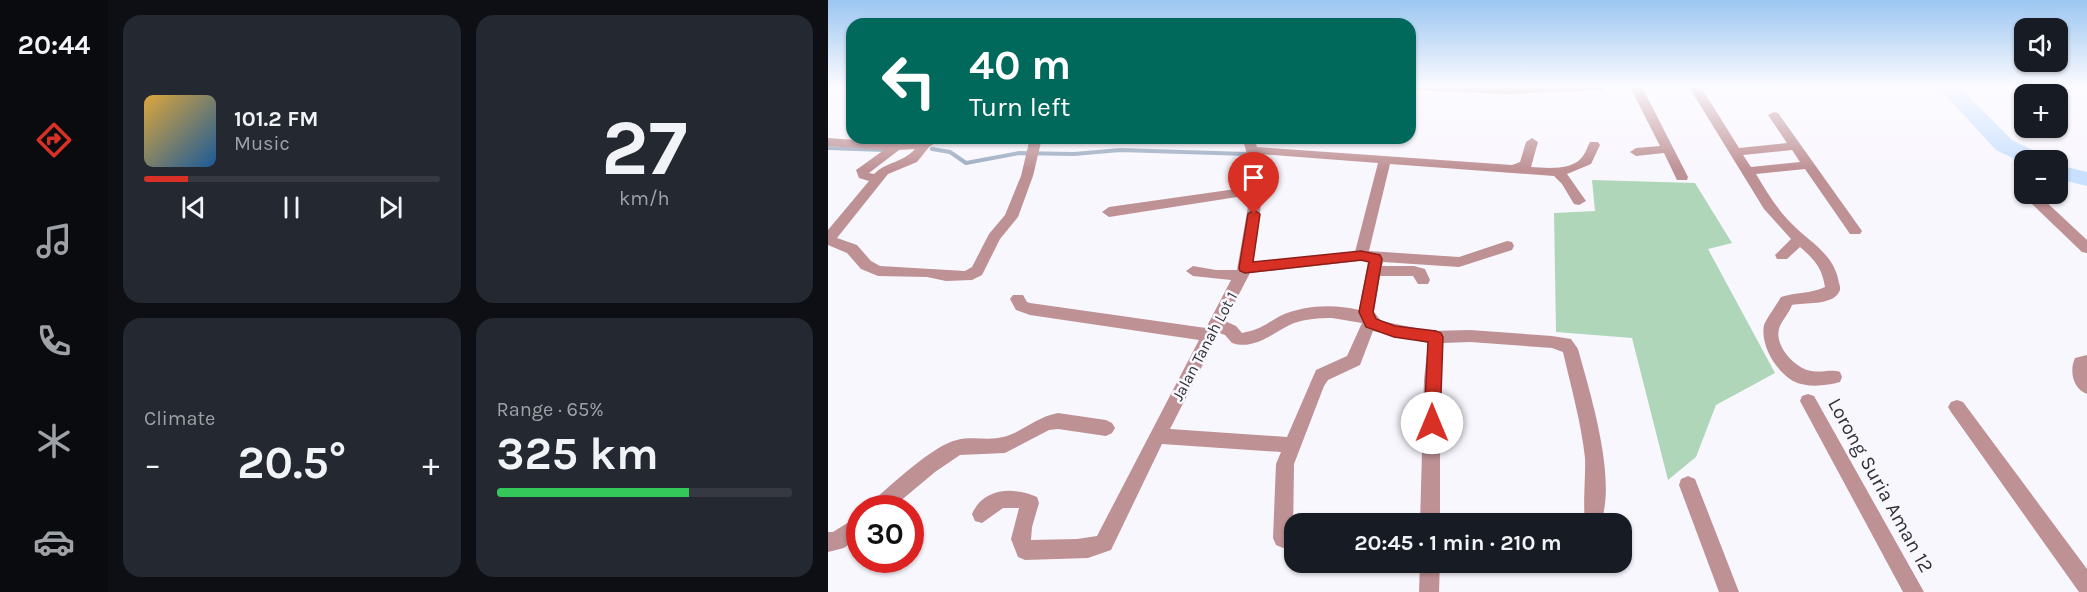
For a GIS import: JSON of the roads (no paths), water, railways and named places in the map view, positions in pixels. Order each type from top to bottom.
[{"type":"street","points":[[1650,115],[1682,177]]},
{"type":"street","points":[[1712,115],[1786,228],[1820,256],[1830,271],[1833,290],[1814,299],[1797,298],[1786,301],[1780,315],[1772,324],[1771,339],[1780,358],[1799,376],[1815,379],[1834,377]]},
{"type":"street","points":[[1774,115],[1855,231]]},
{"type":"street","points":[[828,142],[846,143]]},
{"type":"street","points":[[1517,168],[1526,164],[1532,142]]},
{"type":"street","points":[[855,144],[896,147],[914,144]]},
{"type":"street","points":[[928,144],[913,159],[884,171],[828,239],[852,249],[866,265],[878,271],[967,276],[977,271],[994,237],[1011,217],[1026,176],[1029,155],[1034,144]]},
{"type":"street","points":[[1250,144],[1385,160],[1556,171],[1565,171],[1587,161],[1594,145]]},
{"type":"street","name":"Jalan Tanah Lot 1","points":[[982,514],[988,506],[998,500],[1007,498],[1030,503],[1021,532],[1021,545],[1025,549],[1085,548],[1104,543],[1157,436],[1244,271],[1257,190],[1250,144]]},
{"type":"street","points":[[1736,153],[1748,149],[1795,146]]},
{"type":"street","points":[[876,179],[863,175],[862,170],[896,147]]},
{"type":"street","points":[[1636,152],[1668,149]]},
{"type":"street","points":[[1370,321],[1366,312],[1372,204],[1385,160]]},
{"type":"street","points":[[1748,171],[1808,165]]},
{"type":"street","points":[[1556,171],[1567,181],[1579,201]]},
{"type":"street","points":[[1109,212],[1257,190]]},
{"type":"street","points":[[2040,204],[2087,248]]},
{"type":"street","points":[[1782,255],[1801,239]]},
{"type":"street","points":[[1193,271],[1216,275],[1370,262],[1460,262],[1507,246]]},
{"type":"street","points":[[1370,262],[1420,273],[1423,280]]},
{"type":"street","points":[[1018,299],[1021,306],[1030,309],[1212,331],[1226,327],[1234,332],[1238,339],[1257,337],[1294,317],[1352,313],[1394,331],[1436,337],[1470,336],[1565,344],[1570,349],[1596,471],[1594,513]]},
{"type":"street","points":[[1283,538],[1285,464],[1291,445],[1322,375],[1354,360],[1370,321]]},
{"type":"street","points":[[1430,513],[1432,380],[1436,337]]},
{"type":"street","points":[[2084,362],[2082,382],[2087,387]]},
{"type":"street","name":"Lorong Suria Aman 12","points":[[1808,401],[1914,592]]},
{"type":"street","points":[[1957,407],[2087,586]]},
{"type":"street","points":[[894,495],[929,466],[956,448],[975,445],[1005,445],[1046,423],[1058,421],[1106,428]]},
{"type":"street","points":[[1157,436],[1291,445]]},
{"type":"street","points":[[1688,485],[1729,592]]},
{"type":"street","points":[[828,542],[837,541],[846,534]]},
{"type":"street","points":[[1429,592],[1430,573]]},
{"type":"waterway","points":[[1975,115],[2004,145],[2014,150]]},
{"type":"waterway","points":[[828,148],[885,150]]},
{"type":"waterway","points":[[932,149],[950,152],[966,163],[1019,153],[1074,154],[1120,150],[1247,154]]},
{"type":"waterway","points":[[2068,174],[2087,179]]}]
